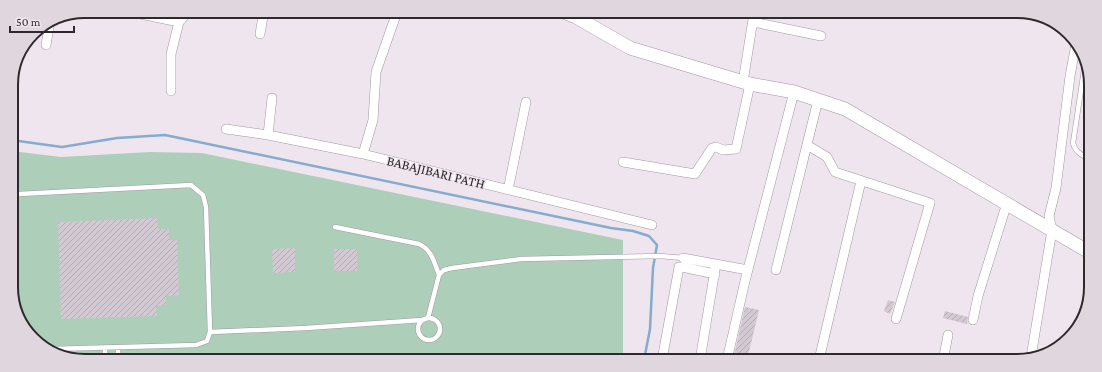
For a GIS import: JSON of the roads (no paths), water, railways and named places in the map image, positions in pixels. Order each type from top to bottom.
[{"type":"street","points":[[160,18],[179,22]]},
{"type":"street","points":[[171,91],[170,54],[179,22],[183,18]]},
{"type":"street","points":[[260,34],[263,18]]},
{"type":"street","points":[[363,154],[373,120],[376,72],[395,18]]},
{"type":"street","points":[[578,18],[630,48],[747,83],[794,92],[845,109],[1084,249]]},
{"type":"street","points":[[623,162],[695,174],[712,148],[716,147],[723,150],[736,149],[747,83],[754,18]]},
{"type":"street","points":[[758,18],[821,36]]},
{"type":"street","points":[[46,45],[49,29]]},
{"type":"street","points":[[1032,352],[1052,230],[1050,216],[1056,188],[1070,76],[1075,51]]},
{"type":"street","points":[[728,354],[748,270],[794,92]]},
{"type":"street","points":[[268,136],[272,98]]},
{"type":"street","points":[[776,270],[818,100]]},
{"type":"street","points":[[508,190],[526,102]]},
{"type":"street","name":"BABAJIBARI PATH","points":[[226,129],[363,154],[652,225]]},
{"type":"street","points":[[807,145],[827,157],[835,172],[930,203],[896,319]]},
{"type":"street","points":[[820,354],[861,180]]},
{"type":"street","points":[[973,320],[978,296],[1007,203]]},
{"type":"street","points":[[683,258],[748,270]]},
{"type":"street","points":[[701,354],[716,264]]},
{"type":"street","points":[[663,354],[679,267],[715,274]]},
{"type":"street","points":[[944,354],[948,335]]},
{"type":"lane","points":[[1083,75],[1074,149],[1084,156]]},
{"type":"lane","points":[[18,194],[191,185],[203,195],[206,207],[210,332],[206,341],[196,345],[59,349]]},
{"type":"lane","points":[[335,227],[419,244],[426,247],[431,253],[439,275]]},
{"type":"lane","points":[[428,318],[439,275],[444,270],[452,268],[521,260],[649,256],[683,258]]},
{"type":"lane","points":[[210,332],[306,328],[422,320],[428,318],[435,319],[440,325],[440,332],[432,340],[424,339],[419,334],[418,327],[422,320]]},
{"type":"lane","points":[[105,348],[105,354]]},
{"type":"lane","points":[[118,348],[118,354]]},
{"type":"waterway","points":[[18,141],[62,147],[117,138],[165,135],[611,228],[633,231],[649,236],[657,245],[653,268],[650,329],[645,354]]}]
